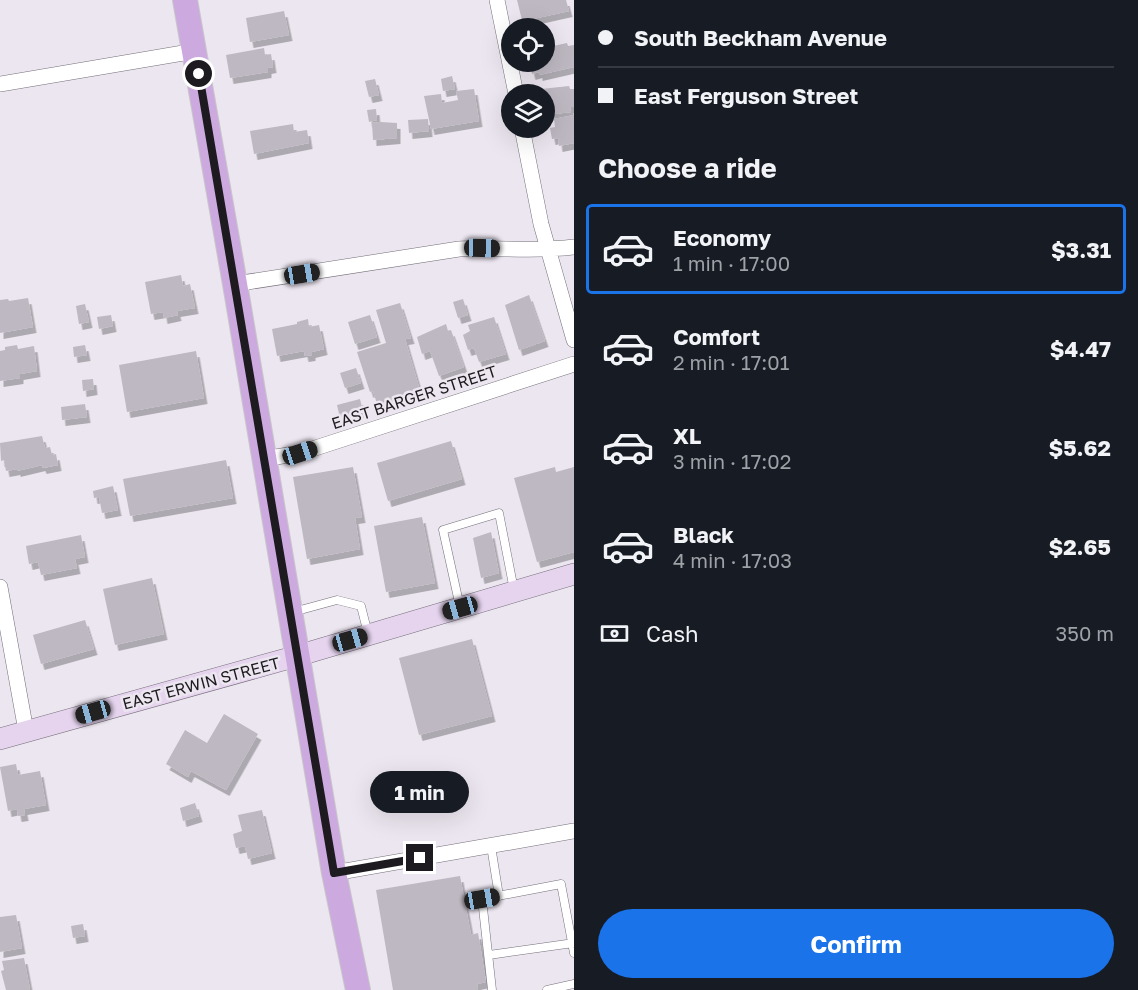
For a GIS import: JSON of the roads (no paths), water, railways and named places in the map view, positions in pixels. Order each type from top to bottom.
[{"type":"main road","points":[[185,0],[334,873],[358,990]]},
{"type":"main road","name":"EAST ERWIN STREET","points":[[0,739],[297,656],[574,574]]},
{"type":"street","points":[[498,0],[514,84]]},
{"type":"street","points":[[0,84],[195,51]]},
{"type":"street","points":[[524,138],[547,249],[574,340]]},
{"type":"street","points":[[235,284],[459,249],[574,247]]},
{"type":"street","name":"EAST BARGER STREET","points":[[264,459],[300,453],[574,364]]},
{"type":"street","points":[[0,587],[26,731]]},
{"type":"street","points":[[334,873],[574,831]]},
{"type":"lane","points":[[460,608],[443,530],[499,513],[514,592]]},
{"type":"lane","points":[[290,613],[337,600],[361,606],[368,635]]},
{"type":"lane","points":[[491,846],[499,896]]},
{"type":"lane","points":[[492,990],[482,899],[561,884],[574,953]]},
{"type":"lane","points":[[489,955],[573,943]]},
{"type":"lane","points":[[547,990],[574,984]]}]
